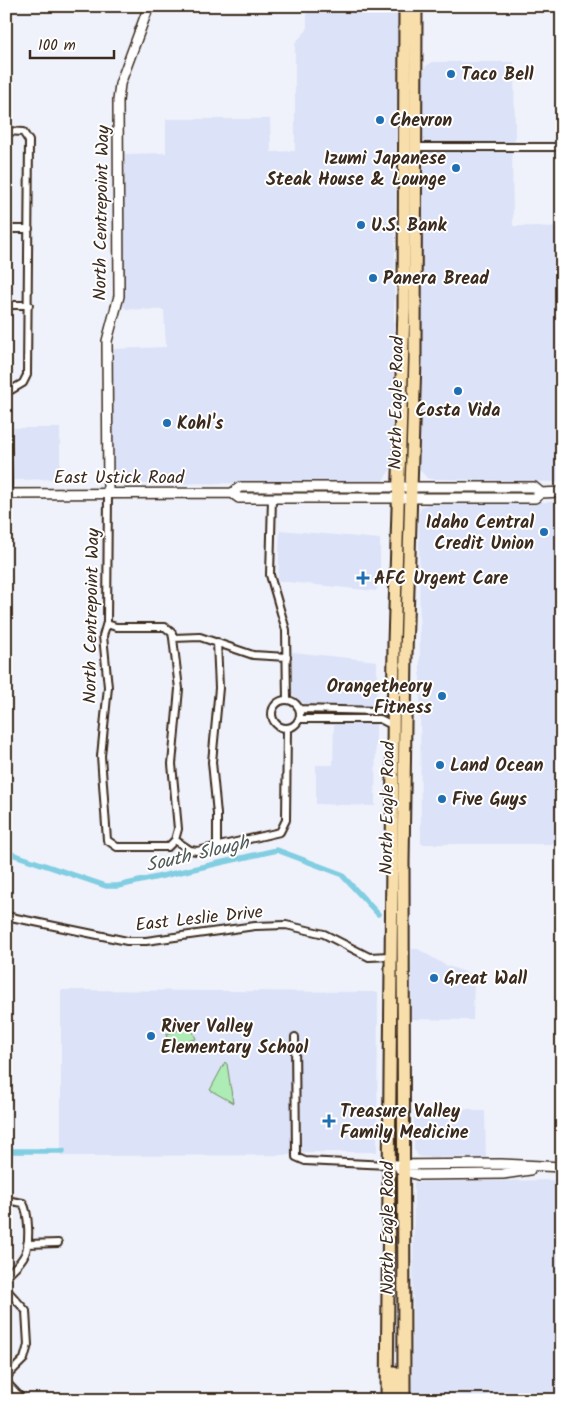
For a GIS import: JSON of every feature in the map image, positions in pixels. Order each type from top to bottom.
[{"type":"highway","points":[[405,6],[405,38],[410,58],[410,147]]},
{"type":"highway","name":"North Eagle Road","points":[[387,1400],[394,643],[416,6]]},
{"type":"highway","name":"North Eagle Road","points":[[404,1400],[404,771],[416,308],[410,147]]},
{"type":"highway","points":[[394,727],[398,730],[398,768],[404,771]]},
{"type":"highway","points":[[393,779],[399,787],[398,856],[403,862]]},
{"type":"highway","points":[[387,1343],[394,1372],[395,1400]]},
{"type":"main road","name":"North Centrepoint Way","points":[[108,493],[107,341],[119,296],[118,101],[120,84],[149,6]]},
{"type":"main road","name":"East Ustick Road","points":[[232,493],[240,487],[412,486]]},
{"type":"main road","points":[[412,486],[534,487],[541,493]]},
{"type":"main road","points":[[412,499],[535,498],[541,493],[562,492]]},
{"type":"main road","name":"East Ustick Road","points":[[7,494],[232,493],[239,498],[412,499]]},
{"type":"main road","points":[[388,1165],[404,1167],[501,1164],[562,1167]]},
{"type":"street","points":[[6,131],[23,132],[29,141],[27,378],[21,385],[6,392]]},
{"type":"street","points":[[410,147],[562,147]]},
{"type":"street","points":[[6,229],[29,229]]},
{"type":"street","points":[[6,305],[29,305]]},
{"type":"street","points":[[6,406],[6,510]]},
{"type":"street","name":"North Centrepoint Way","points":[[108,493],[107,624],[103,636],[108,687],[101,756],[108,842],[117,847],[168,847],[175,840]]},
{"type":"street","points":[[272,498],[270,575],[286,630],[287,700]]},
{"type":"street","points":[[107,624],[116,627],[165,628],[172,633],[179,689],[172,764],[178,829],[175,840],[190,850],[196,851],[217,847],[280,832],[286,820],[287,728]]},
{"type":"street","points":[[173,638],[200,637],[253,655],[287,658]]},
{"type":"street","points":[[217,642],[219,688],[212,762],[218,814],[217,847]]},
{"type":"street","points":[[300,709],[384,710],[389,706],[390,656],[394,643]]},
{"type":"street","points":[[287,700],[297,704],[300,709],[300,719],[295,725],[287,728],[275,722],[272,713],[276,704],[287,700]]},
{"type":"street","points":[[300,719],[380,719],[394,727]]},
{"type":"street","name":"East Leslie Drive","points":[[6,916],[127,941],[146,941],[255,926],[286,925],[324,934],[369,957],[391,956]]},
{"type":"street","points":[[296,1037],[296,1157],[304,1162],[388,1165]]},
{"type":"street","points":[[6,1200],[23,1202],[27,1210],[27,1244],[25,1253],[20,1262],[6,1276]]},
{"type":"street","points":[[27,1244],[58,1244]]},
{"type":"street","points":[[6,1289],[26,1311],[28,1345],[24,1358],[6,1377]]},
{"type":"street","points":[[6,1382],[23,1400]]},
{"type":"shaded area","points":[[307,6],[398,6],[392,467],[382,482],[119,484],[113,477],[112,349],[166,347],[164,310],[126,309],[123,305],[125,154],[166,153],[166,119],[270,119],[271,152],[295,151],[295,43],[307,30]]},
{"type":"shaded area","points":[[433,62],[514,62],[515,141],[512,142],[513,226],[562,227],[562,482],[431,479],[427,478],[418,468],[423,73],[426,66]]},
{"type":"shaded area","points":[[13,428],[60,428],[60,479],[13,480]]},
{"type":"shaded area","points":[[562,502],[562,844],[421,844],[419,514],[421,507],[429,503]]},
{"type":"shaded area","points":[[280,530],[380,539],[380,582],[376,591],[278,581]]},
{"type":"shaded area","points":[[292,652],[377,661],[375,806],[316,804],[316,765],[333,765],[334,725],[308,724],[308,707],[292,694]]},
{"type":"shaded area","points":[[412,949],[418,949],[445,965],[474,975],[473,1020],[411,1019]]},
{"type":"shaded area","name":"River Valley Elementary School","points":[[61,990],[378,992],[377,1152],[301,1152],[301,1097],[292,1097],[291,1155],[61,1156]]},
{"type":"shaded area","points":[[414,1109],[473,1109],[473,1111],[485,1111],[486,1161],[472,1157],[419,1157],[414,1149]]},
{"type":"shaded area","points":[[562,1180],[562,1400],[412,1400],[414,1182]]},
{"type":"green space","points":[[191,1026],[196,1039],[169,1045],[166,1034]]},
{"type":"green space","points":[[225,1062],[227,1064],[233,1103],[210,1090]]},
{"type":"waterway","name":"South Slough","points":[[6,852],[106,886],[118,886],[277,850],[341,874],[378,914]]},
{"type":"waterway","points":[[6,1151],[63,1151]]},
{"type":"place","name":"Taco Bell","points":[[451,74]]},
{"type":"place","name":"Chevron","points":[[380,120]]},
{"type":"place","name":"Izumi Japanese Steak House & Lounge","points":[[456,168]]},
{"type":"place","name":"U.S. Bank","points":[[361,225]]},
{"type":"place","name":"Panera Bread","points":[[373,278]]},
{"type":"place","name":"Costa Vida","points":[[458,391]]},
{"type":"place","name":"Kohl's","points":[[167,423]]},
{"type":"place","name":"Idaho Central Credit Union","points":[[544,532]]},
{"type":"place","name":"AFC Urgent Care","points":[[363,578]]},
{"type":"place","name":"Orangetheory Fitness","points":[[442,696]]},
{"type":"place","name":"Land Ocean","points":[[440,765]]},
{"type":"place","name":"Five Guys","points":[[442,799]]},
{"type":"place","name":"Great Wall","points":[[434,978]]},
{"type":"place","name":"River Valley Elementary School","points":[[151,1036]]},
{"type":"place","name":"Treasure Valley Family Medicine","points":[[329,1121]]}]
